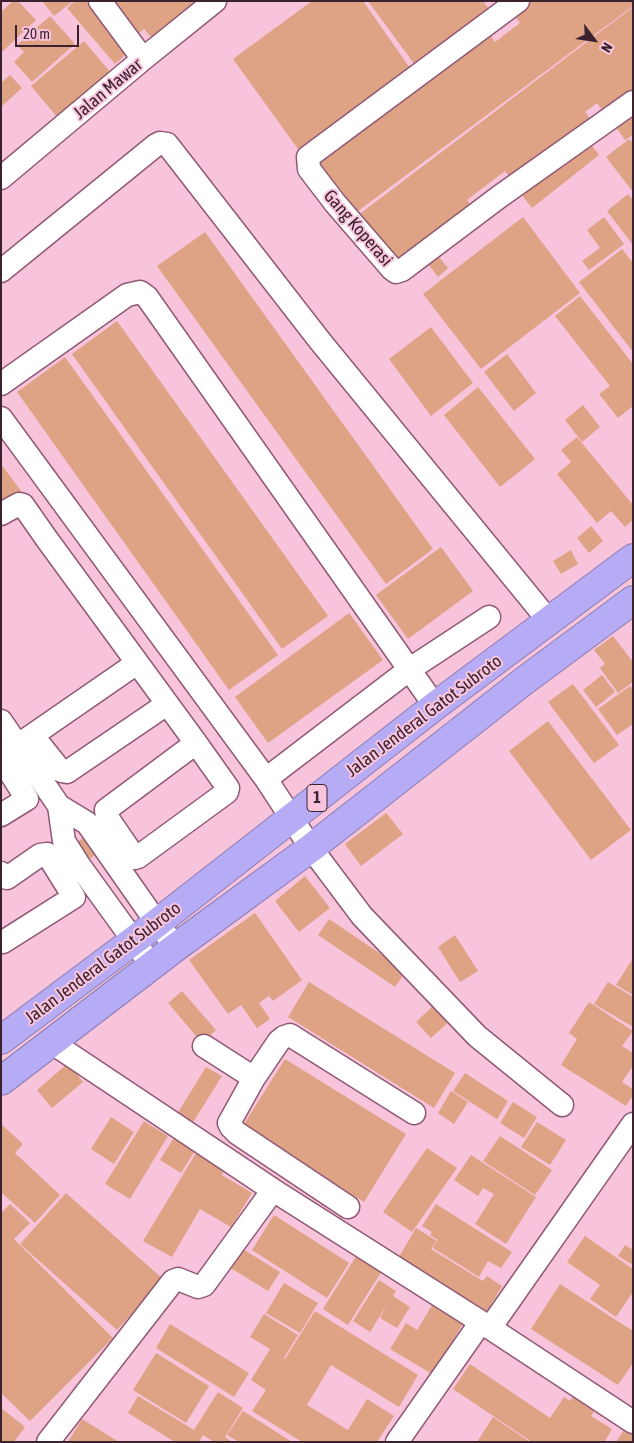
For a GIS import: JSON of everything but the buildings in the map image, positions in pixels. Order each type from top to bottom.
[{"type":"highway","name":"Jalan Jenderal Gatot Subroto","points":[[1,1040],[157,923],[435,706],[633,558]]},
{"type":"highway","name":"Jalan Jenderal Gatot Subroto","points":[[1,1081],[176,947],[311,848],[524,681],[633,600]]},
{"type":"street","points":[[100,1],[143,59]]},
{"type":"street","name":"Jalan Mawar","points":[[1,178],[215,1]]},
{"type":"street","name":"Gang Koperasi","points":[[518,1],[308,157],[307,163],[310,169],[335,204],[392,269],[396,272],[402,270],[492,202],[633,102]]},
{"type":"street","points":[[1,271],[156,145],[160,143],[166,144],[320,341],[549,621]]},
{"type":"street","points":[[1,384],[127,295],[140,292],[147,297],[435,706]]},
{"type":"street","points":[[1,418],[266,778],[311,848],[362,916],[477,1036],[562,1105]]},
{"type":"street","points":[[1,514],[19,504],[23,505],[196,743],[228,790],[135,858],[107,817],[106,810],[196,743]]},
{"type":"street","points":[[266,778],[410,670],[488,617]]},
{"type":"street","points":[[13,749],[138,663]]},
{"type":"street","points":[[13,749],[67,772],[167,704]]},
{"type":"street","points":[[1,721],[13,749],[27,800],[1,815]]},
{"type":"street","points":[[13,749],[59,806],[87,823],[176,947]]},
{"type":"street","points":[[59,806],[64,841],[79,865],[152,966]]},
{"type":"street","points":[[1,873],[7,878],[43,853],[47,854],[74,897],[3,942]]},
{"type":"street","points":[[348,1206],[234,1130],[229,1123],[254,1078],[279,1041],[290,1035],[414,1113]]},
{"type":"street","points":[[51,1042],[273,1190],[486,1325],[633,1422]]},
{"type":"street","points":[[204,1046],[254,1078]]},
{"type":"street","points":[[397,1442],[486,1325],[633,1124]]},
{"type":"street","points":[[219,1154],[234,1130]]},
{"type":"street","points":[[48,1442],[173,1281],[178,1279],[198,1287],[204,1285],[273,1190]]}]
